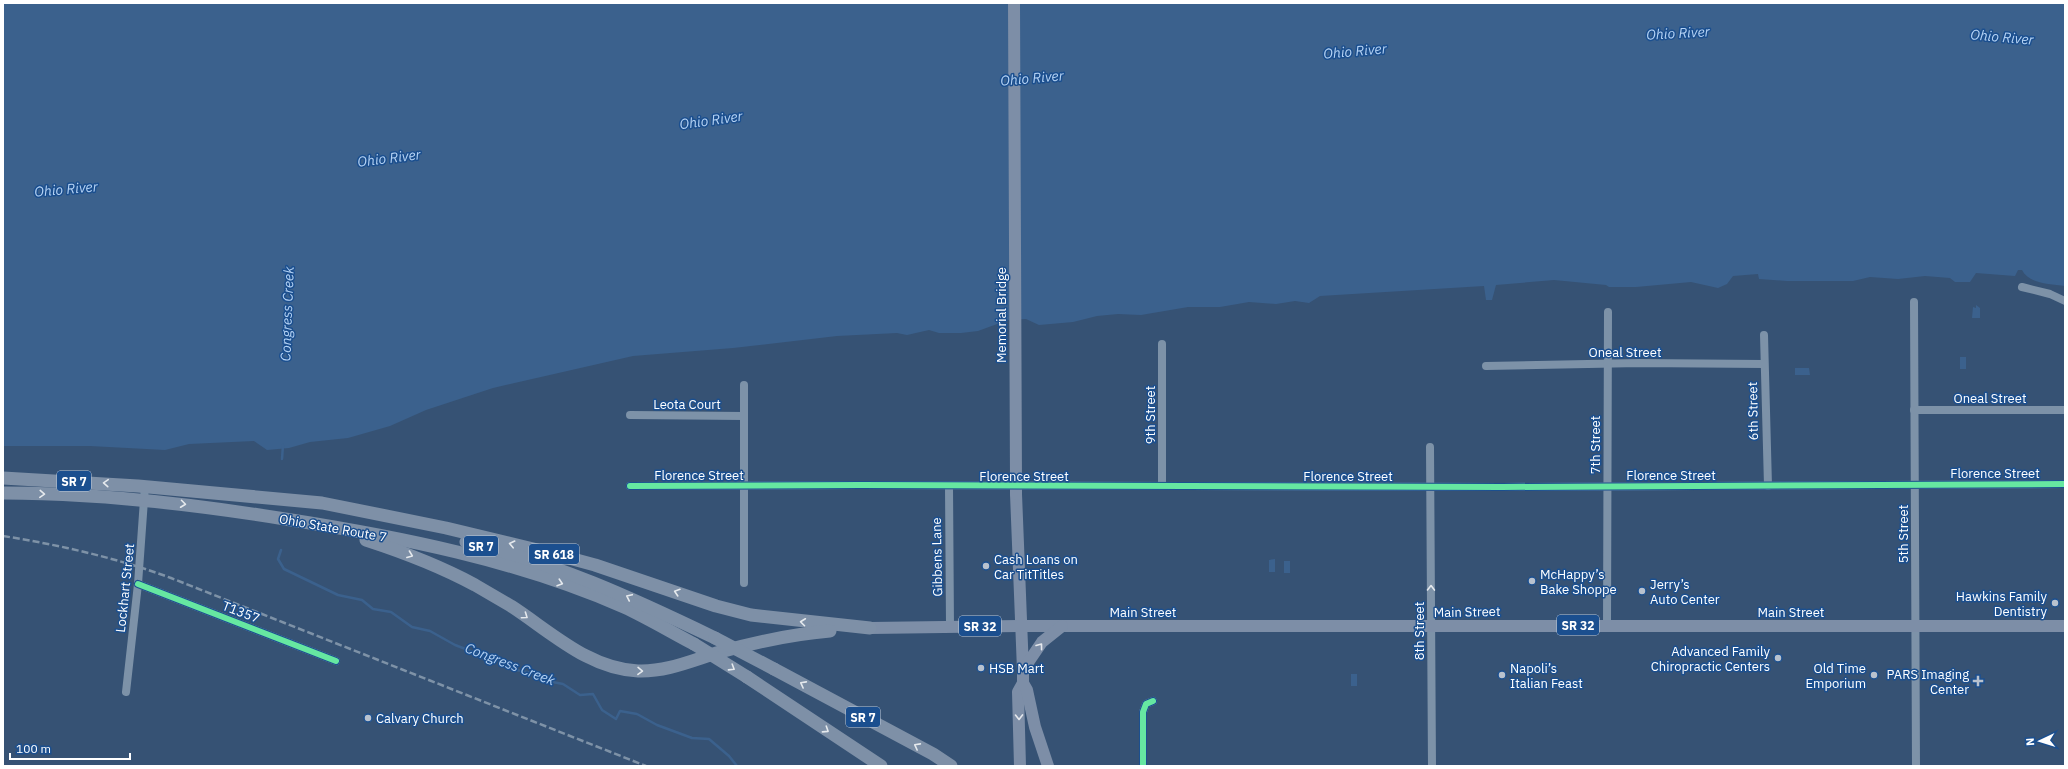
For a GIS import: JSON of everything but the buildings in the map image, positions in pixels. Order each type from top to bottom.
[{"type":"highway","name":"SR 7","points":[[3,478],[145,486],[235,496],[374,521],[476,544],[553,567],[622,593],[715,638],[932,754],[951,766]]},
{"type":"highway","name":"Ohio State Route 7","points":[[3,493],[144,500],[220,509],[320,524],[411,541],[518,569],[593,594],[651,621],[694,644],[747,677],[881,766]]},
{"type":"highway","name":"SR 618","points":[[235,496],[322,504],[507,542],[595,565],[716,606],[751,615],[870,628]]},
{"type":"highway","points":[[320,524],[392,548],[444,570],[511,606],[582,654],[598,662],[620,669],[658,671],[772,639],[810,632],[870,628]]},
{"type":"main road","name":"Memorial Bridge","points":[[1014,3],[1016,494],[1020,626]]},
{"type":"main road","name":"Main Street","points":[[870,628],[950,626],[2065,626]]},
{"type":"main road","name":"SR 32","points":[[1020,626],[1023,670],[1023,683],[1018,692],[1020,766]]},
{"type":"main road","points":[[1023,670],[1042,642],[1062,626]]},
{"type":"main road","name":"SR 32","points":[[1023,683],[1028,690],[1035,727],[1048,766]]},
{"type":"street","points":[[2022,287],[2050,294],[2065,301]]},
{"type":"street","name":"5th Street","points":[[1914,302],[1916,766]]},
{"type":"street","name":"7th Street","points":[[1607,625],[1608,312]]},
{"type":"street","name":"6th Street","points":[[1764,335],[1768,486]]},
{"type":"street","name":"9th Street","points":[[1162,344],[1162,486]]},
{"type":"street","name":"Oneal Street","points":[[1486,366],[1764,364]]},
{"type":"street","points":[[744,385],[744,583]]},
{"type":"street","name":"Oneal Street","points":[[1914,410],[2065,410]]},
{"type":"street","name":"Leota Court","points":[[630,415],[744,416]]},
{"type":"street","name":"8th Street","points":[[1430,447],[1432,766]]},
{"type":"street","name":"Florence Street","points":[[630,486],[1431,487],[2065,484]]},
{"type":"street","name":"Lockhart Street","points":[[126,692],[138,584],[145,486]]},
{"type":"street","name":"Gibbens Lane","points":[[949,486],[950,626]]},
{"type":"street","name":"T1357","points":[[138,584],[336,661]]},
{"type":"street","points":[[1143,766],[1143,712],[1146,704],[1153,701]]},
{"type":"water","name":"Ohio River","points":[[3,3],[2065,3],[2065,286],[2035,281],[2025,275],[2022,270],[2018,270],[2015,276],[1976,273],[1970,282],[1955,282],[1950,278],[1925,276],[1898,279],[1870,277],[1853,281],[1787,281],[1759,279],[1758,274],[1733,276],[1727,284],[1718,288],[1691,282],[1636,287],[1609,287],[1606,285],[1554,280],[1496,285],[1492,300],[1486,300],[1484,286],[1320,296],[1309,303],[1295,301],[1276,304],[1249,302],[1220,307],[1188,307],[1141,315],[1118,314],[1097,316],[1073,322],[1039,325],[1026,319],[1008,320],[978,331],[961,333],[939,333],[929,330],[907,335],[897,333],[837,336],[733,348],[633,356],[493,388],[426,410],[390,426],[348,438],[310,442],[289,448],[267,450],[254,441],[189,444],[165,450],[90,446],[3,446]]},
{"type":"water","points":[[1976,305],[1980,308],[1980,318],[1972,318],[1973,307],[1976,308]]},
{"type":"water","points":[[1960,357],[1966,357],[1966,369],[1960,369]]},
{"type":"water","points":[[1795,368],[1809,368],[1810,375],[1795,375]]},
{"type":"water","points":[[1275,559],[1275,572],[1269,572],[1269,560]]},
{"type":"water","points":[[1284,561],[1290,561],[1290,573],[1284,573]]},
{"type":"water","points":[[1351,674],[1357,674],[1357,686],[1351,686]]},
{"type":"waterway","name":"Congress Creek","points":[[282,459],[283,445]]},
{"type":"waterway","name":"Congress Creek","points":[[281,550],[278,559],[284,569],[338,595],[362,600],[373,609],[391,612],[412,627],[430,631],[455,645],[479,654],[500,659],[516,670],[534,673],[542,680],[563,684],[580,695],[593,694],[602,710],[616,719],[620,711],[637,714],[657,725],[692,738],[709,739],[729,756],[737,766]]},
{"type":"railway","points":[[3,536],[88,553],[130,564],[171,578],[646,766]]},
{"type":"cycle path","points":[[630,486],[860,485],[1502,487],[2065,484]]},
{"type":"cycle path","points":[[138,584],[336,661]]},
{"type":"cycle path","points":[[1143,766],[1143,712],[1146,704],[1153,701]]},
{"type":"place","name":"Cash Loans on Car TitTitles","points":[[986,566]]},
{"type":"place","name":"McHappy’s Bake Shoppe","points":[[1532,581]]},
{"type":"place","name":"Jerry’s Auto Center","points":[[1642,591]]},
{"type":"place","name":"Hawkins Family Dentistry","points":[[2055,603]]},
{"type":"place","name":"Advanced Family Chiropractic Centers","points":[[1778,658]]},
{"type":"place","name":"HSB Mart","points":[[981,668]]},
{"type":"place","name":"Napoli’s Italian Feast","points":[[1502,675]]},
{"type":"place","name":"Old Time Emporium","points":[[1874,675]]},
{"type":"place","name":"PARS Imaging Center","points":[[1978,681]]},
{"type":"place","name":"Calvary Church","points":[[368,718]]}]
